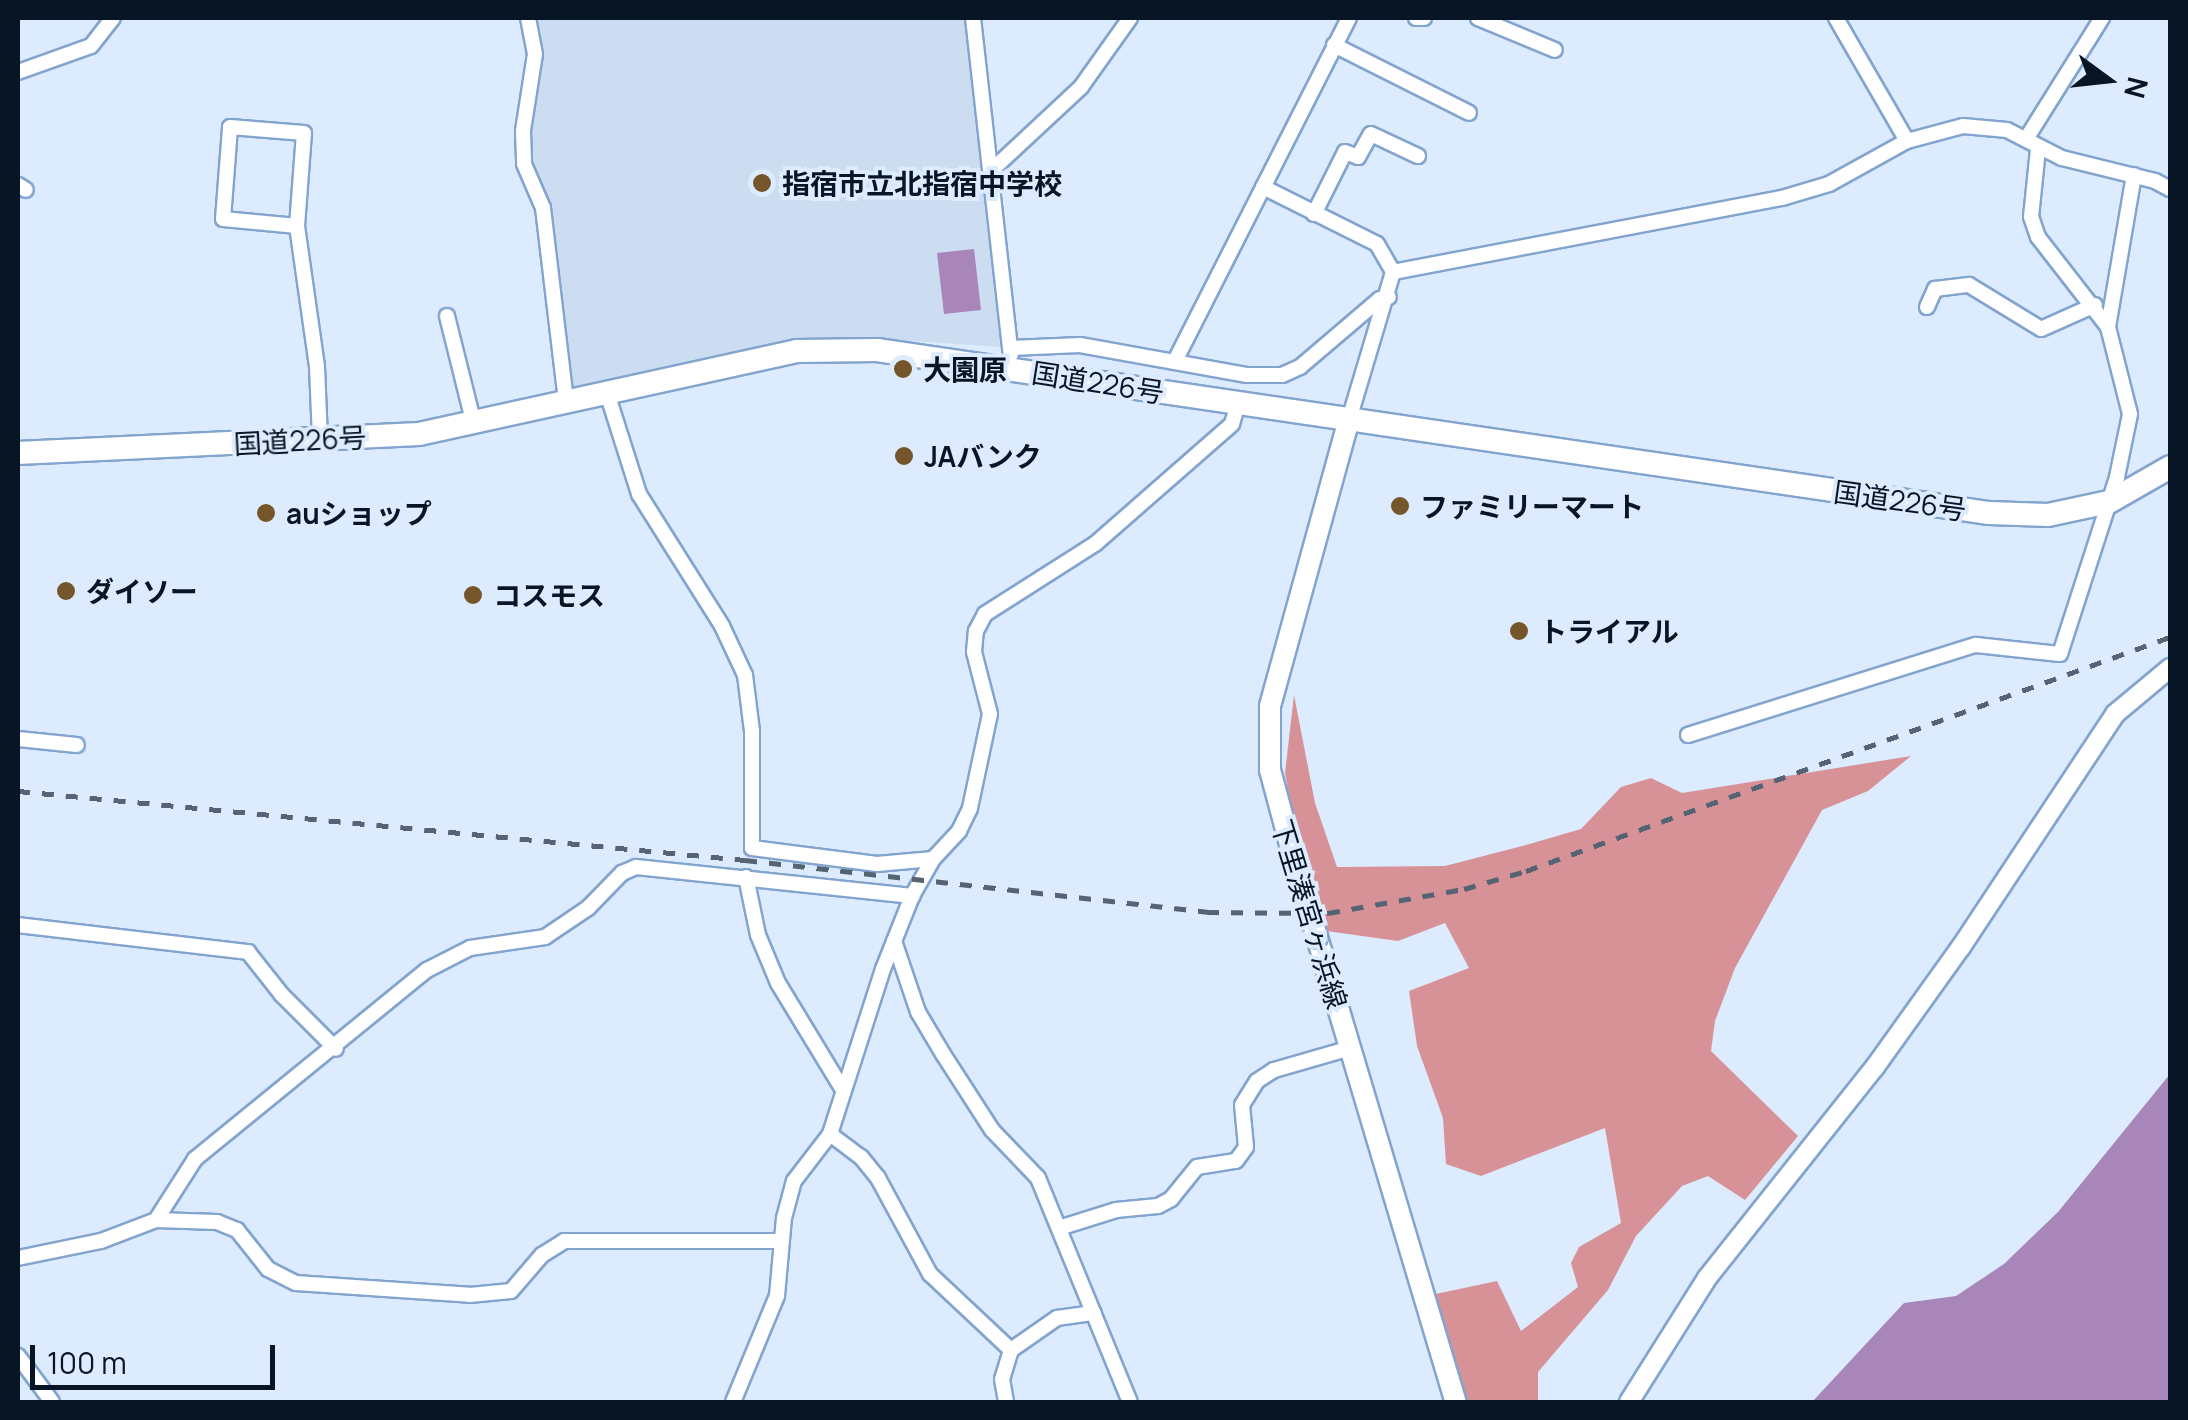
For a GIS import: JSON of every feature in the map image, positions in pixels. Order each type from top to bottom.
[{"type":"highway","name":"国道226号","points":[[18,453],[419,434],[797,350],[877,350],[1011,358],[1238,403],[1990,513],[2048,515],[2108,502],[2170,467]]},
{"type":"main road","name":"下里湊宮ヶ浜線","points":[[1349,420],[1270,706],[1270,770],[1316,937],[1456,1402]]},
{"type":"street","points":[[18,72],[91,46],[113,18]]},
{"type":"street","points":[[528,18],[535,54],[522,131],[524,164],[542,208],[566,402]]},
{"type":"street","points":[[973,18],[1011,358],[1080,345],[1247,375],[1282,375],[1300,367],[1380,299],[1389,297]]},
{"type":"street","points":[[992,170],[1081,87],[1130,18]]},
{"type":"street","points":[[1175,361],[1348,18]]},
{"type":"street","points":[[1478,18],[1555,50]]},
{"type":"street","points":[[1836,18],[1906,142]]},
{"type":"street","points":[[1688,735],[1976,645],[2060,654],[2108,502],[2130,414],[2108,327],[2038,237],[2031,217],[2032,144],[2102,18]]},
{"type":"street","points":[[1334,45],[1468,112]]},
{"type":"street","points":[[1393,272],[1782,198],[1829,184],[1906,142],[1963,126],[1989,125],[2032,144],[2170,189]]},
{"type":"street","points":[[297,226],[223,220],[230,127],[304,133],[297,226],[317,367],[320,440]]},
{"type":"street","points":[[1314,214],[1345,152],[1358,157],[1371,134],[1418,156]]},
{"type":"street","points":[[2108,327],[2134,175]]},
{"type":"street","points":[[1263,187],[1377,244],[1393,272],[1389,297],[1349,420]]},
{"type":"street","points":[[1927,306],[1934,288],[1969,285],[2040,329],[2094,305]]},
{"type":"street","points":[[447,316],[474,424]]},
{"type":"street","points":[[607,392],[639,494],[722,626],[745,675],[752,731],[752,848],[877,864],[933,859]]},
{"type":"street","points":[[733,1402],[777,1296],[782,1241],[794,1181],[830,1134],[893,940],[912,896],[933,859],[959,831],[970,808],[990,714],[974,652],[976,631],[985,614],[1096,544],[1232,424],[1238,403]]},
{"type":"street","points":[[1629,1402],[1707,1278],[1875,1067],[1961,947],[2116,714],[2170,668]]},
{"type":"street","points":[[18,739],[76,745]]},
{"type":"street","points":[[156,1220],[195,1159],[446,957],[483,945],[544,937],[588,908],[622,873],[636,867],[912,896]]},
{"type":"street","points":[[746,877],[758,935],[778,983],[844,1090]]},
{"type":"street","points":[[18,925],[248,952],[282,995],[336,1049]]},
{"type":"street","points":[[893,940],[918,1012],[992,1130],[1038,1178],[1130,1402]]},
{"type":"street","points":[[1059,1228],[1116,1210],[1158,1206],[1171,1199],[1197,1167],[1236,1161],[1246,1147],[1242,1104],[1257,1081],[1274,1070],[1350,1048]]},
{"type":"street","points":[[830,1134],[861,1157],[878,1178],[930,1274],[1011,1350]]},
{"type":"street","points":[[18,1258],[101,1241],[156,1220],[226,1224],[238,1230],[268,1269],[296,1283],[470,1295],[512,1290],[542,1255],[564,1241],[782,1241]]},
{"type":"street","points":[[1003,1402],[1002,1379],[1011,1350],[1058,1318],[1094,1313]]},
{"type":"street","points":[[18,1356],[52,1402]]},
{"type":"shaded area","name":"指宿市立北指宿中学校","points":[[534,18],[967,18],[1002,347],[852,337],[768,344],[572,392],[548,206],[529,160]]},
{"type":"shaded area","points":[[974,249],[981,310],[944,314],[937,253]]},
{"type":"shaded area","points":[[1294,695],[1315,803],[1337,867],[1445,866],[1526,845],[1581,829],[1621,787],[1651,778],[1682,793],[1911,756],[1868,791],[1822,810],[1735,968],[1715,1021],[1711,1051],[1798,1136],[1745,1200],[1708,1176],[1682,1186],[1636,1236],[1608,1290],[1538,1372],[1538,1402],[1461,1402],[1431,1295],[1497,1281],[1521,1331],[1578,1287],[1571,1263],[1579,1247],[1621,1223],[1605,1128],[1481,1176],[1446,1164],[1443,1118],[1417,1046],[1409,991],[1469,968],[1445,923],[1398,941],[1312,929],[1285,773]]},
{"type":"shaded area","points":[[2170,1074],[2170,1402],[1812,1402],[1904,1303],[1956,1296],[2004,1264],[2058,1212]]},
{"type":"railway","points":[[18,791],[745,860],[1207,912],[1328,913],[1464,889],[1526,871],[2170,637]]},
{"type":"place","name":"指宿市立北指宿中学校","points":[[762,183]]},
{"type":"place","name":"大園原","points":[[903,369]]},
{"type":"place","name":"JAバンク","points":[[904,456]]},
{"type":"place","name":"ファミリーマート","points":[[1400,506]]},
{"type":"place","name":"auショップ","points":[[266,513]]},
{"type":"place","name":"ダイソー","points":[[66,591]]},
{"type":"place","name":"コスモス","points":[[473,595]]},
{"type":"place","name":"トライアル","points":[[1519,631]]}]
